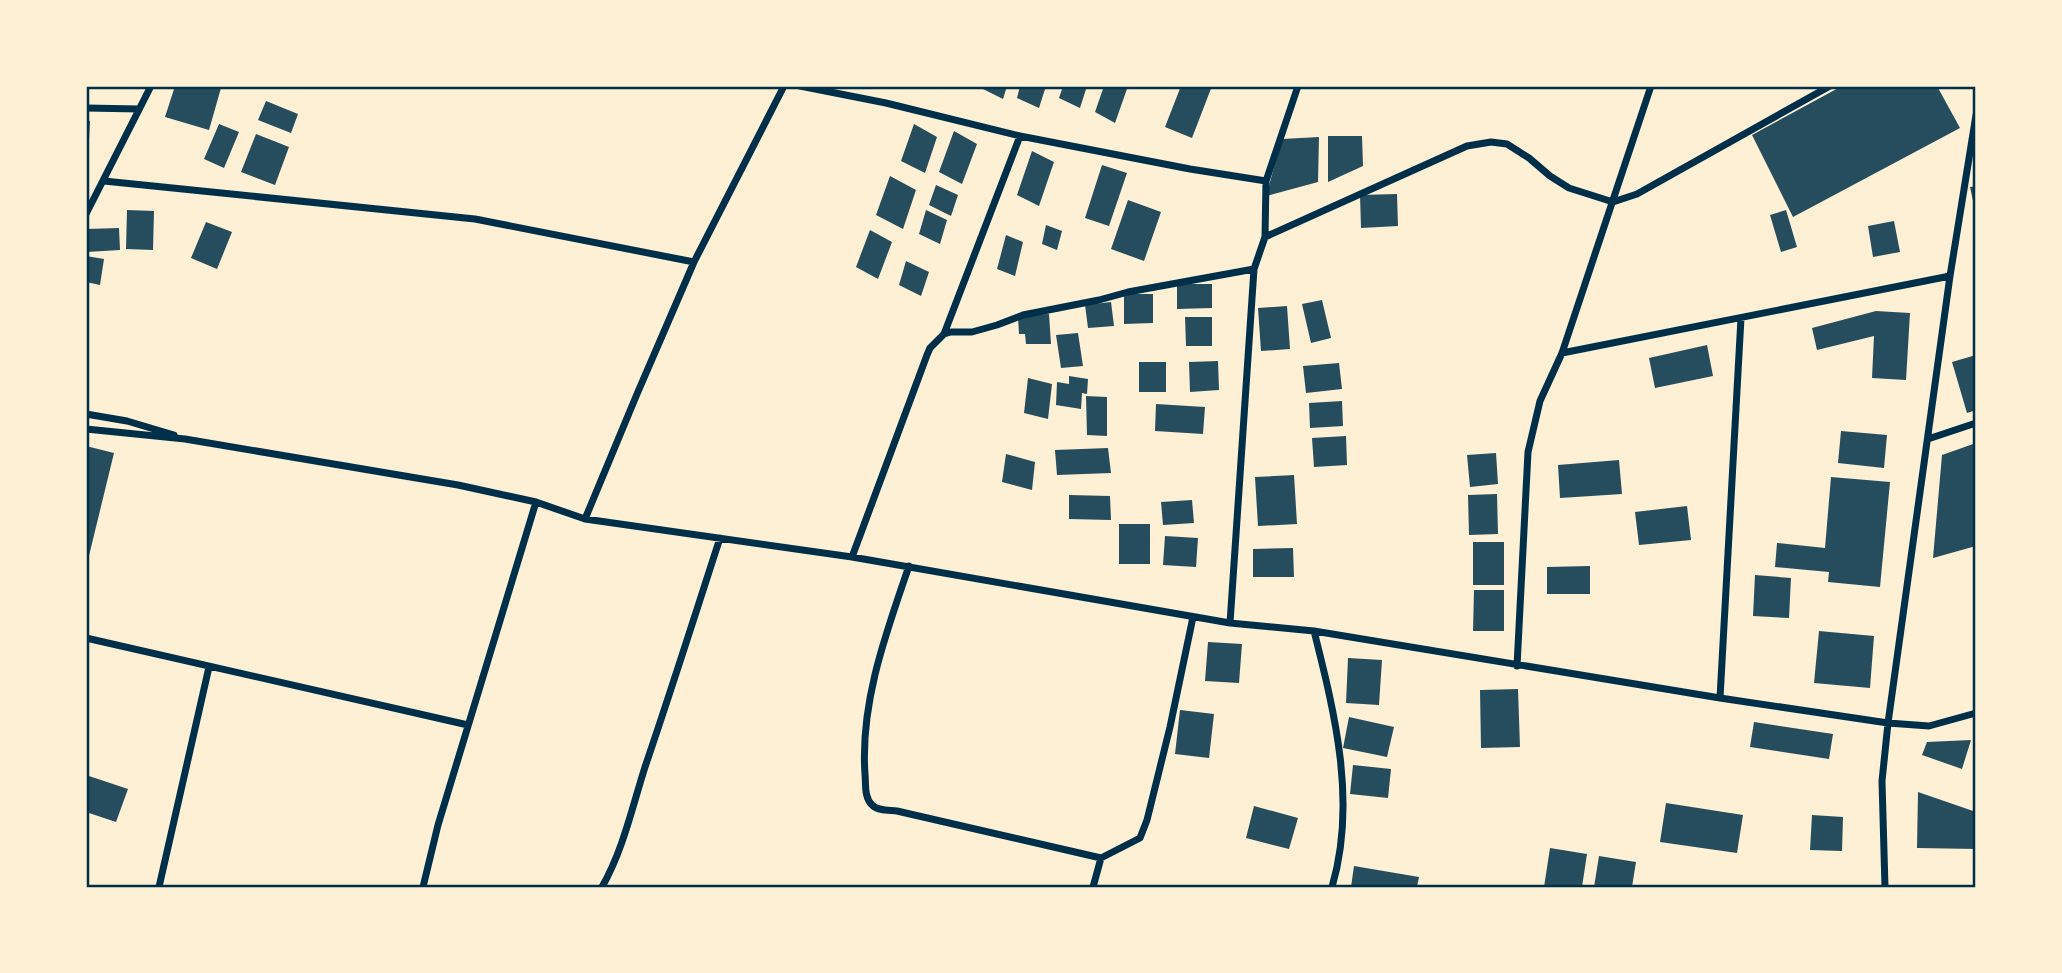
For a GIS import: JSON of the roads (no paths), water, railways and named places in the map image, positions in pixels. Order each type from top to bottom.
[{"type":"street","points":[[86,214],[151,86]]},
{"type":"street","points":[[585,519],[636,394],[695,262],[785,86]]},
{"type":"street","points":[[800,86],[886,103],[1020,136],[1266,181]]},
{"type":"street","points":[[1230,623],[1254,269],[1265,237],[1266,181],[1298,86]]},
{"type":"street","points":[[1517,666],[1528,452],[1540,401],[1562,353],[1651,86]]},
{"type":"street","points":[[1265,237],[1467,146],[1492,142],[1507,144],[1569,188],[1613,202],[1637,194],[1830,86]]},
{"type":"street","points":[[86,108],[139,109]]},
{"type":"street","points":[[1885,887],[1882,782],[1888,723],[1950,276],[1976,115]]},
{"type":"street","points":[[852,557],[927,355],[944,334],[1020,136]]},
{"type":"street","points":[[104,181],[475,219],[695,262]]},
{"type":"street","points":[[944,334],[972,332],[997,326],[1023,315],[1254,269]]},
{"type":"street","points":[[1562,353],[1950,276]]},
{"type":"street","points":[[1720,698],[1741,318]]},
{"type":"street","points":[[86,414],[146,426],[185,439]]},
{"type":"street","points":[[1928,439],[1976,424]]},
{"type":"street","points":[[86,429],[185,439],[458,485],[536,502],[585,519],[852,557],[1193,617],[1314,631],[1720,698],[1888,723],[1929,726],[1976,713]]},
{"type":"street","points":[[423,887],[438,825],[536,502]]},
{"type":"street","points":[[602,887],[613,868],[629,824],[642,776],[720,538]]},
{"type":"street","points":[[909,566],[871,687],[863,751],[866,793],[871,804],[880,810],[897,811],[1101,858],[1140,838],[1147,820],[1193,617]]},
{"type":"street","points":[[1314,631],[1331,699],[1340,757],[1343,816],[1339,864],[1332,887]]},
{"type":"street","points":[[86,638],[468,725]]},
{"type":"street","points":[[159,887],[209,667]]},
{"type":"street","points":[[1093,887],[1101,858]]}]
